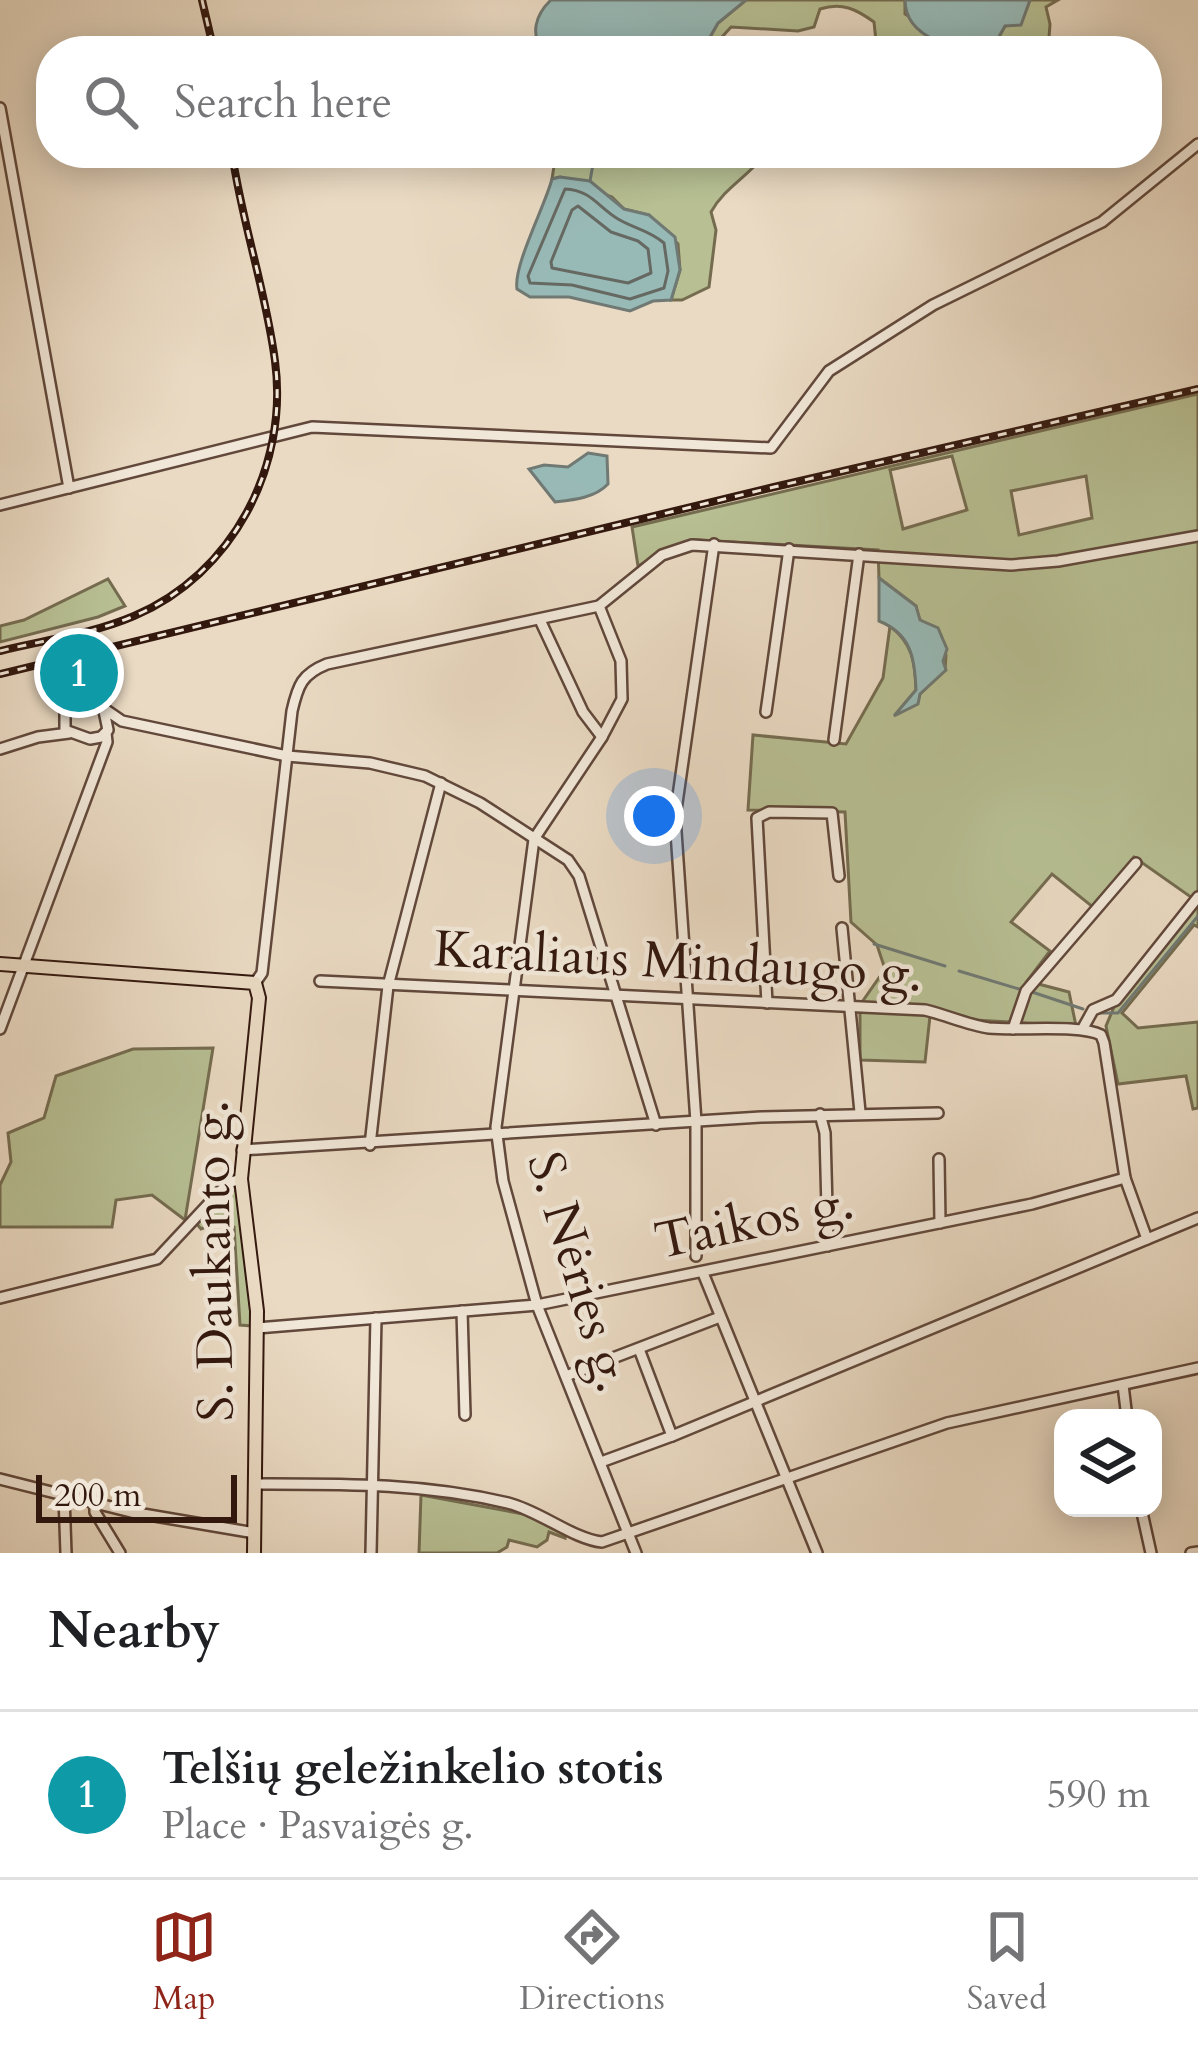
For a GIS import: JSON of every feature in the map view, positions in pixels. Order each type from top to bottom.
[{"type":"main road","points":[[0,964],[255,983]]},
{"type":"main road","name":"S. Daukanto g.","points":[[254,1553],[257,1328],[241,1179],[259,998],[255,983]]},
{"type":"street","points":[[0,108],[69,488]]},
{"type":"street","points":[[0,505],[312,427],[771,448],[829,371],[933,305],[1102,222],[1198,144]]},
{"type":"street","points":[[602,737],[584,712],[540,620],[599,606],[662,555],[692,544],[1011,565],[1198,536]]},
{"type":"street","points":[[697,1256],[696,1122],[675,817],[714,544]]},
{"type":"street","points":[[766,712],[789,549]]},
{"type":"street","points":[[834,740],[859,554]]},
{"type":"street","name":"S. Nėries g.","points":[[599,606],[622,661],[622,699],[534,839],[496,1135],[503,1181],[537,1305],[635,1553]]},
{"type":"street","name":"S. Daukanto g.","points":[[255,983],[262,973],[296,694],[308,672],[327,664],[540,620]]},
{"type":"street","points":[[0,1029],[99,759],[107,732],[104,712],[98,702],[90,700],[64,706],[52,734]]},
{"type":"street","points":[[104,712],[122,721],[286,755],[389,766],[441,783],[568,860],[577,871],[656,1125]]},
{"type":"street","points":[[62,717],[69,733]]},
{"type":"street","points":[[0,749],[52,734],[90,739],[122,721]]},
{"type":"street","points":[[90,739],[99,759]]},
{"type":"street","points":[[370,1145],[388,986],[441,783]]},
{"type":"street","points":[[767,1003],[757,818],[769,812],[832,813],[839,876]]},
{"type":"street","points":[[1012,1029],[1026,991],[1136,863]]},
{"type":"street","points":[[1084,1028],[1093,1010],[1116,1000],[1198,897]]},
{"type":"street","points":[[842,928],[860,1112]]},
{"type":"street","name":"Karaliaus Mindaugo g.","points":[[320,981],[925,1010],[986,1028],[1066,1032],[1084,1028],[1101,1035],[1125,1178]]},
{"type":"street","points":[[242,1150],[820,1114],[938,1113]]},
{"type":"street","points":[[820,1114],[825,1133],[828,1246]]},
{"type":"street","points":[[939,1159],[940,1223]]},
{"type":"street","points":[[1125,1178],[1147,1239]]},
{"type":"street","name":"Taikos g.","points":[[257,1328],[537,1305],[1032,1204],[1125,1178]]},
{"type":"street","points":[[0,1298],[157,1259],[228,1183],[241,1179]]},
{"type":"street","points":[[601,1462],[1198,1218]]},
{"type":"street","points":[[703,1273],[817,1553]]},
{"type":"street","points":[[462,1311],[465,1415]]},
{"type":"street","points":[[566,1376],[720,1317]]},
{"type":"street","points":[[371,1553],[376,1318]]},
{"type":"street","points":[[639,1348],[672,1436]]},
{"type":"street","points":[[256,1484],[445,1489],[548,1516],[593,1541],[628,1535],[947,1423],[1198,1368]]},
{"type":"street","points":[[1124,1385],[1126,1409]]},
{"type":"street","points":[[0,1479],[94,1504],[255,1533]]},
{"type":"street","points":[[64,1496],[66,1553]]},
{"type":"street","points":[[94,1504],[120,1553]]},
{"type":"street","points":[[1143,1517],[1151,1553]]},
{"type":"green space","points":[[746,0],[905,0],[905,14],[939,36],[875,36],[874,22],[855,10],[835,6],[820,9],[814,27],[798,31],[731,27],[723,36],[711,36],[718,23]]},
{"type":"green space","points":[[1030,0],[1058,0],[1046,7],[1049,36],[999,36],[1005,26],[1022,18]]},
{"type":"green space","points":[[554,168],[752,168],[711,212],[716,230],[709,287],[682,300],[671,300],[680,270],[678,244],[649,215],[624,209],[612,197],[560,177],[552,179]]},
{"type":"green space","points":[[1198,394],[1198,902],[1134,857],[1094,908],[1052,874],[1011,922],[1050,951],[1027,981],[1069,992],[1076,1026],[975,1020],[931,1007],[925,1062],[860,1060],[860,1005],[885,969],[877,945],[851,922],[845,812],[748,810],[753,735],[846,744],[883,678],[890,626],[908,647],[916,680],[916,690],[895,715],[917,704],[920,694],[945,670],[946,655],[918,617],[916,606],[879,578],[878,550],[696,540],[673,546],[638,566],[632,527]],"holes":[[[952,456],[967,510],[903,529],[890,470]],[[1086,476],[1092,518],[1019,535],[1011,491]]]},
{"type":"green space","points":[[108,579],[125,606],[0,642],[0,626],[24,620]]},
{"type":"green space","points":[[1198,905],[1198,927],[1194,925],[1122,1013],[1138,1028],[1198,1022],[1198,1108],[1193,1109],[1186,1076],[1118,1084],[1106,1026],[1114,1007]]},
{"type":"green space","points":[[213,1048],[185,1220],[152,1195],[116,1200],[112,1227],[0,1227],[0,1185],[11,1162],[8,1133],[44,1118],[56,1076],[133,1049]]},
{"type":"green space","points":[[228,1187],[237,1192],[253,1326],[240,1325],[234,1227],[214,1224],[201,1229],[196,1223]]},
{"type":"green space","points":[[421,1495],[539,1517],[565,1532],[565,1538],[549,1532],[537,1547],[509,1540],[497,1553],[419,1553]]},
{"type":"water","points":[[551,0],[746,0],[718,23],[711,36],[537,36],[541,12]]},
{"type":"water","points":[[905,0],[1030,0],[1021,25],[1005,26],[999,36],[928,36],[907,14]]},
{"type":"water","points":[[552,179],[590,181],[624,209],[649,215],[675,237],[680,270],[671,300],[653,301],[630,311],[569,297],[530,297],[517,289],[524,251]]},
{"type":"water","points":[[588,453],[607,456],[608,484],[583,498],[555,502],[529,469],[568,467]]},
{"type":"water","points":[[879,578],[916,606],[920,620],[938,628],[947,649],[946,670],[920,694],[918,704],[894,716],[916,690],[914,668],[905,640],[879,621]]},
{"type":"waterway","points":[[590,181],[592,168]]},
{"type":"waterway","points":[[1099,1013],[1118,1013],[1198,916]]},
{"type":"waterway","points":[[874,944],[945,966]]},
{"type":"waterway","points":[[959,971],[1019,989]]},
{"type":"waterway","points":[[1032,992],[1083,1009]]},
{"type":"railway","points":[[202,0],[210,36]]},
{"type":"railway","points":[[0,651],[102,628],[169,597],[226,545],[247,512],[263,477],[277,400],[271,335],[235,168]]},
{"type":"railway","points":[[0,674],[1198,389]]},
{"type":"place","name":"Telšių geležinkelio stotis","points":[[79,673]]}]
